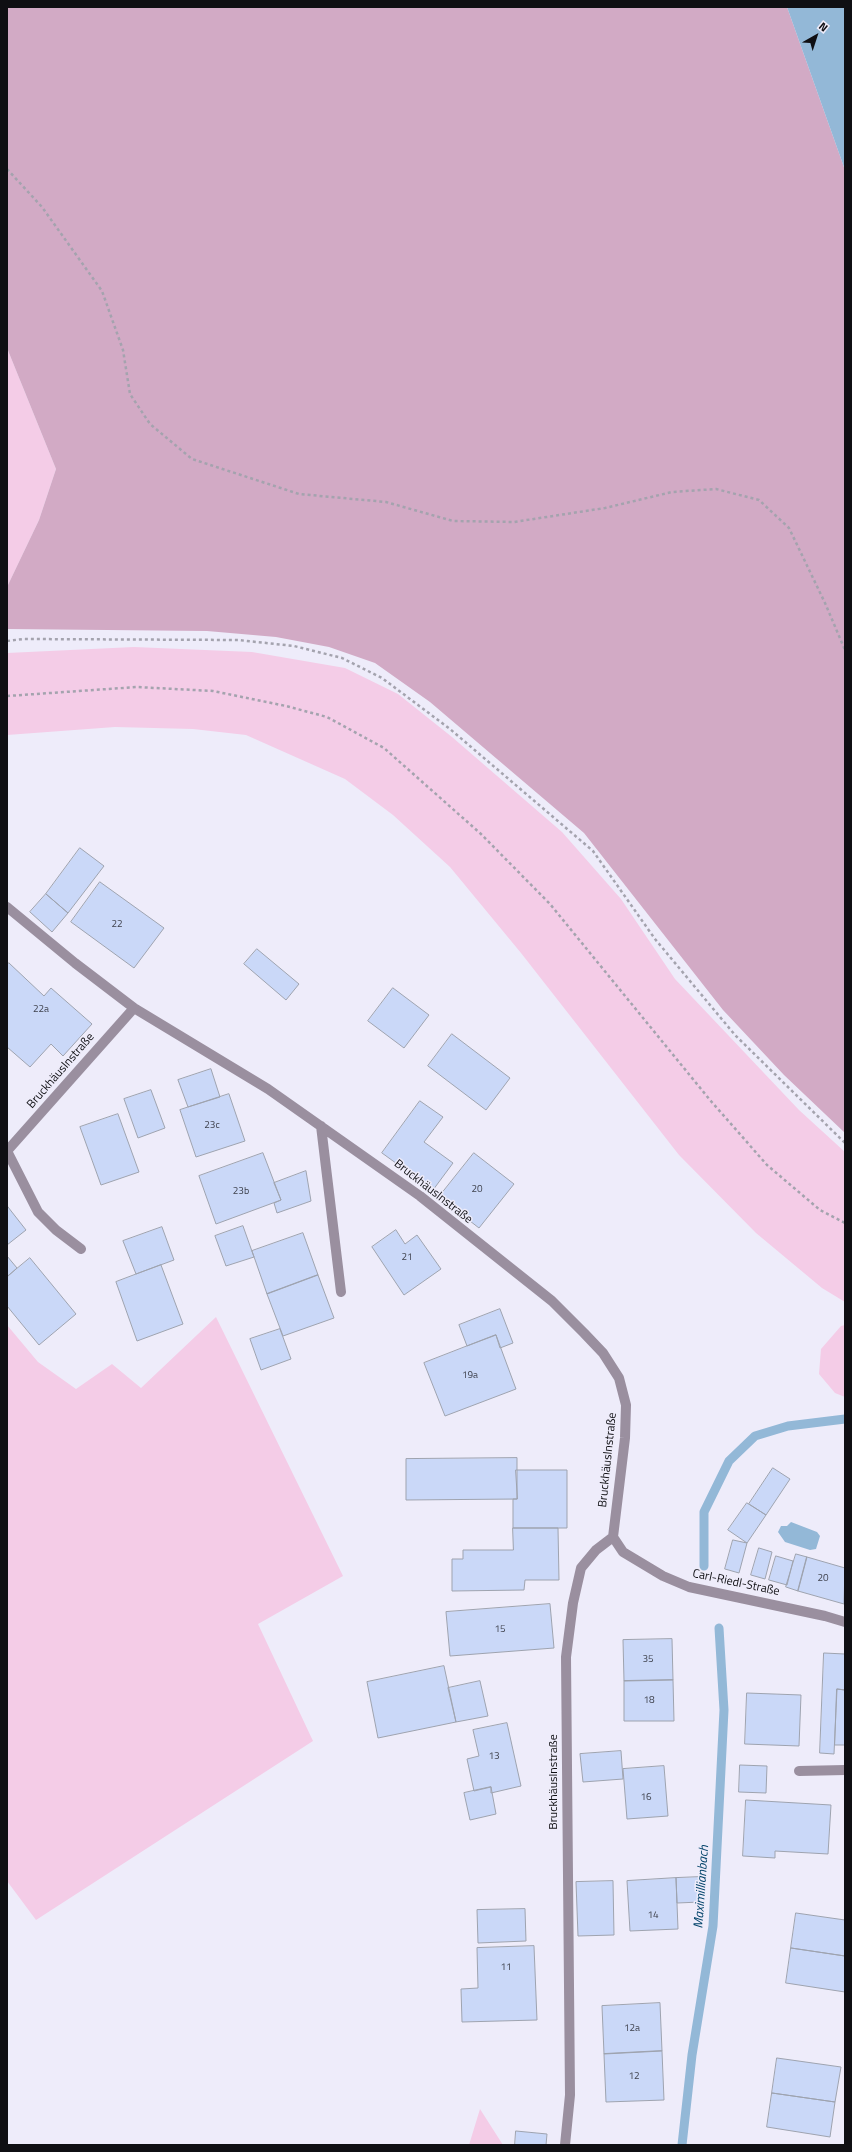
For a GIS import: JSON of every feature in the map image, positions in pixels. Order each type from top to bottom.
[{"type":"street","name":"Bruckhäuslnstraße","points":[[7,907],[75,963],[134,1008],[268,1089],[420,1196],[552,1302],[603,1353],[619,1378],[626,1404],[625,1438],[613,1537],[596,1550],[581,1568],[573,1603],[566,1657],[570,2095],[565,2145]]},
{"type":"street","name":"Bruckhäuslnstraße","points":[[7,1151],[134,1008]]},
{"type":"street","points":[[321,1126],[341,1292]]},
{"type":"street","points":[[7,1151],[38,1212],[56,1230],[81,1249]]},
{"type":"street","name":"Carl-Riedl-Straße","points":[[613,1537],[623,1552],[663,1576],[689,1587],[825,1616],[845,1622]]},
{"type":"street","points":[[799,1770],[845,1770]]},
{"type":"path","points":[[7,169],[42,208],[102,292],[123,350],[130,394],[150,424],[192,459],[299,494],[386,502],[453,521],[514,522],[604,508],[672,492],[716,489],[759,500],[788,528],[825,603],[845,650]]},
{"type":"path","points":[[7,641],[23,639],[238,640],[294,646],[342,658],[382,678],[450,729],[593,851],[655,939],[735,1035],[845,1143]]},
{"type":"path","points":[[7,696],[137,687],[213,691],[286,706],[327,717],[384,748],[481,834],[550,904],[710,1100],[767,1165],[820,1210],[845,1223]]},
{"type":"shaded area","points":[[7,7],[787,7],[845,170],[845,1133],[784,1075],[723,1010],[584,833],[430,702],[375,663],[329,647],[276,637],[207,631],[7,629],[7,587],[39,520],[56,469],[7,348]]},
{"type":"shaded area","points":[[7,348],[56,469],[39,520],[7,587]]},
{"type":"shaded area","points":[[134,647],[252,652],[345,668],[398,694],[452,737],[562,832],[621,899],[675,979],[799,1110],[845,1152],[845,1302],[822,1288],[756,1233],[679,1155],[521,953],[450,867],[393,815],[345,779],[246,735],[193,729],[115,727],[7,735],[7,653]]},
{"type":"shaded area","points":[[216,1317],[343,1576],[258,1624],[313,1741],[36,1920],[7,1881],[7,1325],[38,1362],[76,1389],[112,1364],[141,1388]]},
{"type":"shaded area","points":[[845,1325],[845,1397],[835,1393],[819,1374],[821,1349],[841,1326]]},
{"type":"shaded area","points":[[480,2109],[503,2145],[469,2145]]},
{"type":"water","points":[[787,7],[845,7],[845,170]]},
{"type":"water","points":[[791,1522],[817,1532],[820,1536],[816,1549],[810,1550],[785,1542],[778,1532],[781,1526],[787,1526]]},
{"type":"building","points":[[80,848],[104,866],[68,913],[46,894]]},
{"type":"building","points":[[100,882],[164,928],[134,968],[71,922]]},
{"type":"building","points":[[46,894],[68,913],[52,932],[30,912]]},
{"type":"building","points":[[257,949],[299,984],[286,1000],[244,964]]},
{"type":"building","points":[[9,963],[44,996],[51,988],[92,1024],[63,1056],[51,1044],[30,1067],[7,1047],[7,965]]},
{"type":"building","points":[[393,988],[429,1015],[404,1048],[368,1021]]},
{"type":"building","points":[[452,1034],[510,1078],[486,1110],[428,1066]]},
{"type":"building","points":[[211,1069],[220,1097],[188,1107],[178,1080]]},
{"type":"building","points":[[151,1090],[165,1128],[138,1138],[124,1099]]},
{"type":"building","points":[[229,1094],[245,1141],[196,1157],[180,1110]]},
{"type":"building","points":[[420,1101],[443,1117],[424,1142],[453,1163],[433,1190],[382,1153]]},
{"type":"building","points":[[118,1114],[139,1172],[101,1185],[80,1127]]},
{"type":"building","points":[[263,1153],[281,1200],[216,1224],[199,1176]]},
{"type":"building","points":[[474,1153],[514,1184],[479,1228],[439,1197]]},
{"type":"building","points":[[306,1171],[311,1201],[277,1213],[274,1203],[281,1200],[274,1183]]},
{"type":"building","points":[[8,1207],[26,1230],[7,1245],[7,1208]]},
{"type":"building","points":[[243,1226],[254,1257],[226,1266],[215,1236]]},
{"type":"building","points":[[162,1227],[174,1260],[136,1274],[123,1241]]},
{"type":"building","points":[[396,1230],[405,1244],[417,1235],[441,1269],[404,1295],[372,1247]]},
{"type":"building","points":[[303,1233],[318,1275],[267,1294],[252,1251]]},
{"type":"building","points":[[7,1256],[17,1268],[7,1277]]},
{"type":"building","points":[[30,1258],[76,1314],[39,1345],[7,1306],[7,1277]]},
{"type":"building","points":[[161,1265],[183,1324],[137,1341],[116,1282]]},
{"type":"building","points":[[318,1275],[334,1318],[283,1336],[267,1294]]},
{"type":"building","points":[[500,1309],[513,1343],[500,1348],[496,1335],[467,1346],[459,1325]]},
{"type":"building","points":[[280,1329],[291,1359],[261,1370],[250,1339]]},
{"type":"building","points":[[496,1335],[516,1389],[445,1416],[424,1363]]},
{"type":"building","points":[[517,1458],[517,1499],[406,1500],[406,1459]]},
{"type":"building","points":[[773,1468],[790,1479],[766,1515],[749,1504]]},
{"type":"building","points":[[516,1470],[567,1470],[567,1528],[513,1528],[513,1499],[517,1499]]},
{"type":"building","points":[[747,1503],[766,1515],[747,1543],[728,1530]]},
{"type":"building","points":[[513,1528],[558,1528],[559,1580],[525,1580],[524,1590],[452,1591],[452,1559],[463,1559],[463,1550],[513,1550]]},
{"type":"building","points":[[733,1540],[747,1543],[739,1573],[725,1569]]},
{"type":"building","points":[[759,1548],[772,1552],[765,1579],[751,1575]]},
{"type":"building","points":[[796,1554],[807,1557],[798,1591],[786,1587]]},
{"type":"building","points":[[776,1556],[793,1561],[787,1585],[769,1580]]},
{"type":"building","points":[[807,1557],[845,1568],[844,1604],[798,1591]]},
{"type":"building","points":[[550,1604],[554,1648],[450,1656],[446,1612]]},
{"type":"building","points":[[672,1639],[673,1680],[624,1681],[623,1640]]},
{"type":"building","points":[[824,1653],[845,1654],[845,1690],[837,1689],[834,1754],[820,1753]]},
{"type":"building","points":[[444,1666],[456,1722],[378,1738],[367,1682]]},
{"type":"building","points":[[673,1680],[674,1721],[624,1721],[624,1681]]},
{"type":"building","points":[[480,1681],[488,1716],[456,1722],[448,1688]]},
{"type":"building","points":[[837,1689],[845,1690],[845,1745],[835,1745]]},
{"type":"building","points":[[747,1693],[801,1695],[799,1746],[745,1744]]},
{"type":"building","points":[[507,1723],[521,1786],[491,1793],[491,1787],[474,1791],[467,1759],[479,1756],[473,1730]]},
{"type":"building","points":[[621,1751],[623,1779],[583,1782],[580,1754]]},
{"type":"building","points":[[740,1765],[767,1766],[766,1793],[739,1792]]},
{"type":"building","points":[[664,1766],[668,1816],[627,1819],[623,1769]]},
{"type":"building","points":[[491,1787],[496,1814],[470,1820],[464,1793]]},
{"type":"building","points":[[746,1800],[831,1805],[828,1854],[775,1851],[775,1858],[743,1856]]},
{"type":"building","points":[[700,1877],[701,1902],[677,1903],[676,1878]]},
{"type":"building","points":[[676,1878],[678,1929],[630,1931],[627,1881]]},
{"type":"building","points":[[613,1881],[614,1935],[578,1936],[576,1882]]},
{"type":"building","points":[[525,1909],[526,1941],[478,1943],[477,1910]]},
{"type":"building","points":[[796,1913],[845,1920],[845,1956],[791,1948]]},
{"type":"building","points":[[534,1946],[537,2020],[462,2022],[461,1989],[478,1988],[477,1948]]},
{"type":"building","points":[[791,1948],[845,1956],[845,1992],[786,1983]]},
{"type":"building","points":[[660,2003],[662,2051],[604,2054],[602,2006]]},
{"type":"building","points":[[662,2051],[664,2100],[606,2102],[604,2054]]},
{"type":"building","points":[[777,2058],[841,2067],[835,2102],[772,2093]]},
{"type":"building","points":[[772,2093],[835,2102],[830,2137],[767,2127]]},
{"type":"building","points":[[516,2131],[547,2134],[546,2145],[515,2145]]},
{"type":"waterway","points":[[704,1566],[704,1512],[729,1461],[755,1436],[788,1426],[845,1419]]},
{"type":"waterway","name":"Maximillianbach","points":[[682,2145],[692,2055],[713,1926],[724,1710],[719,1628]]}]
